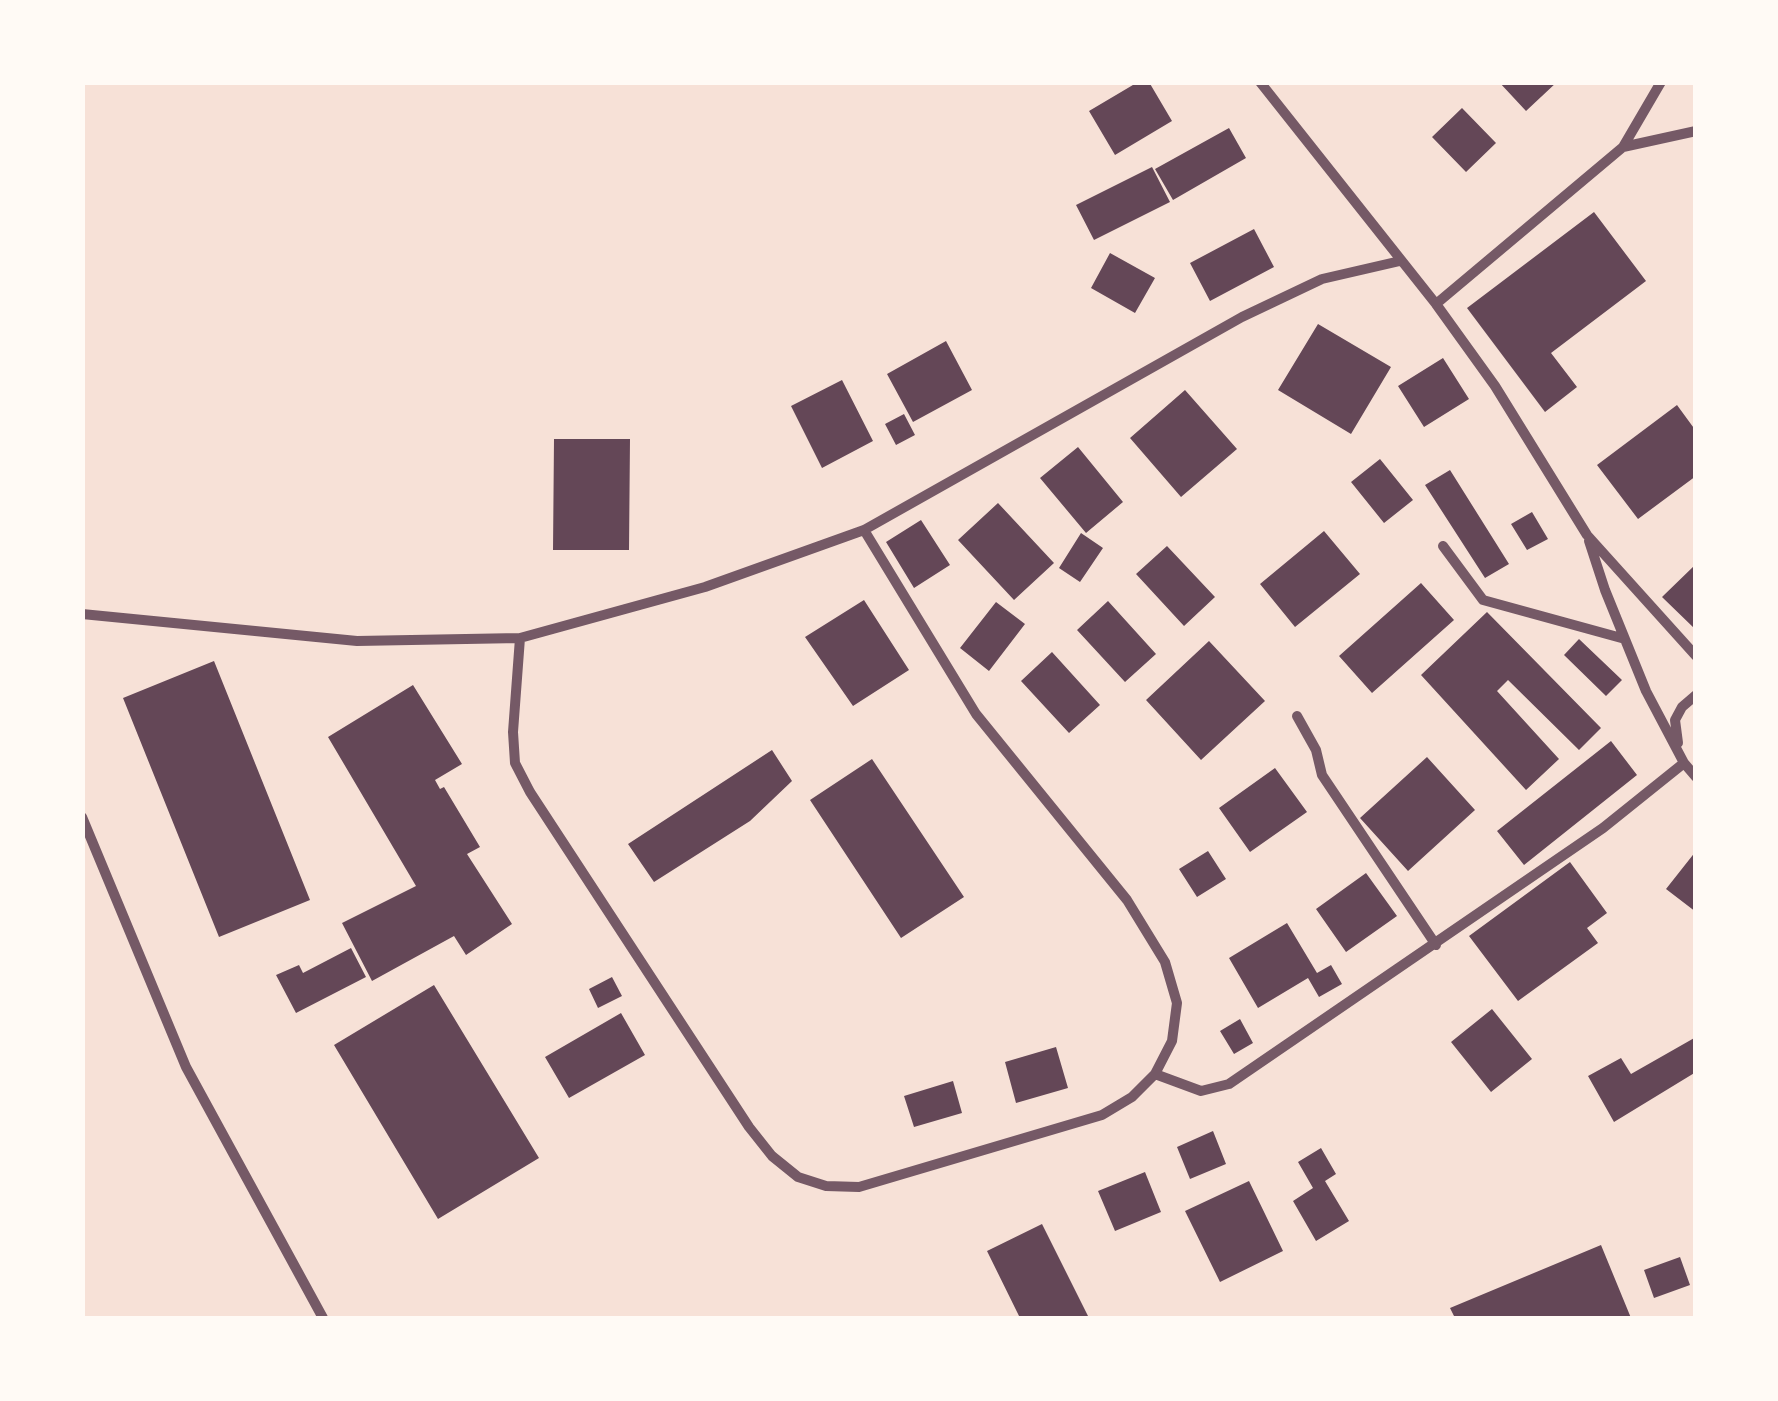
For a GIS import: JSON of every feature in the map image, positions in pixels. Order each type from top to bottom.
[{"type":"street","points":[[1260,82],[1436,304],[1495,386],[1587,535],[1696,656]]},
{"type":"street","points":[[1436,304],[1623,146],[1661,82]]},
{"type":"street","points":[[1623,146],[1696,130]]},
{"type":"street","points":[[82,614],[357,641],[520,638],[705,588],[864,530],[1242,317],[1322,279],[1400,262]]},
{"type":"street","points":[[520,638],[514,748],[516,763],[530,792],[749,1127],[772,1156],[798,1177],[826,1186],[859,1187],[1102,1115],[1132,1097],[1156,1074],[1172,1041],[1177,1002],[1165,962],[1117,887],[976,714],[864,530]]},
{"type":"street","points":[[1587,535],[1646,691],[1696,778]]},
{"type":"street","points":[[1443,546],[1482,600],[1625,639]]},
{"type":"street","points":[[1684,763],[1675,720],[1682,707],[1696,695]]},
{"type":"street","points":[[1297,716],[1316,750],[1322,775],[1436,945]]},
{"type":"street","points":[[1156,1074],[1201,1091],[1229,1084],[1603,828],[1684,763]]},
{"type":"street","points":[[82,818],[186,1067],[323,1318]]},
{"type":"building","points":[[1138,82],[1149,82],[1172,121],[1115,155],[1089,111]]},
{"type":"building","points":[[1499,82],[1557,82],[1526,111]]},
{"type":"building","points":[[1462,108],[1496,143],[1466,172],[1432,137]]},
{"type":"building","points":[[1229,128],[1246,158],[1173,200],[1155,169]]},
{"type":"building","points":[[1152,167],[1170,202],[1094,240],[1076,205]]},
{"type":"building","points":[[1594,212],[1646,281],[1551,353],[1577,387],[1545,412],[1467,308]]},
{"type":"building","points":[[1254,229],[1274,267],[1210,301],[1190,263]]},
{"type":"building","points":[[1110,253],[1155,278],[1135,313],[1091,288]]},
{"type":"building","points":[[1318,324],[1391,367],[1351,434],[1278,390]]},
{"type":"building","points":[[946,341],[972,390],[913,422],[887,374]]},
{"type":"building","points":[[1443,358],[1469,399],[1424,427],[1398,386]]},
{"type":"building","points":[[842,380],[873,441],[822,468],[791,406]]},
{"type":"building","points":[[1185,390],[1237,449],[1181,497],[1130,438]]},
{"type":"building","points":[[1677,405],[1696,431],[1696,476],[1638,519],[1597,465]]},
{"type":"building","points":[[904,414],[915,435],[896,445],[885,424]]},
{"type":"building","points":[[554,439],[630,439],[629,550],[553,550]]},
{"type":"building","points":[[1078,447],[1123,502],[1086,533],[1040,478]]},
{"type":"building","points":[[1380,459],[1413,500],[1384,523],[1351,482]]},
{"type":"building","points":[[1450,470],[1509,564],[1485,578],[1425,485]]},
{"type":"building","points":[[998,503],[1054,563],[1014,600],[958,540]]},
{"type":"building","points":[[1532,512],[1548,539],[1527,550],[1511,524]]},
{"type":"building","points":[[921,520],[950,565],[914,588],[886,542]]},
{"type":"building","points":[[1324,531],[1360,574],[1295,627],[1260,584]]},
{"type":"building","points":[[1081,533],[1103,548],[1080,582],[1059,568]]},
{"type":"building","points":[[1167,546],[1215,597],[1184,626],[1136,574]]},
{"type":"building","points":[[1696,564],[1696,630],[1662,597]]},
{"type":"building","points":[[1421,583],[1454,620],[1372,693],[1339,656]]},
{"type":"building","points":[[864,600],[909,670],[853,706],[805,637]]},
{"type":"building","points":[[1108,601],[1156,654],[1125,682],[1077,630]]},
{"type":"building","points":[[996,602],[1025,624],[989,671],[960,648]]},
{"type":"building","points":[[1487,612],[1601,728],[1579,750],[1508,680],[1497,691],[1559,759],[1526,790],[1421,675]]},
{"type":"building","points":[[1579,639],[1622,680],[1606,696],[1564,655]]},
{"type":"building","points":[[1209,641],[1265,701],[1201,760],[1146,700]]},
{"type":"building","points":[[1052,652],[1100,705],[1069,733],[1021,681]]},
{"type":"building","points":[[214,661],[310,900],[219,937],[123,698]]},
{"type":"building","points":[[413,685],[462,764],[435,780],[440,789],[444,787],[480,847],[467,854],[512,924],[466,955],[454,936],[372,981],[342,923],[416,886],[328,737]]},
{"type":"building","points":[[1611,741],[1637,775],[1524,865],[1497,831]]},
{"type":"building","points":[[772,750],[792,781],[750,821],[654,882],[628,844]]},
{"type":"building","points":[[1427,757],[1475,810],[1408,871],[1360,818]]},
{"type":"building","points":[[872,759],[964,897],[901,938],[810,800]]},
{"type":"building","points":[[1275,768],[1307,812],[1250,852],[1219,808]]},
{"type":"building","points":[[1208,851],[1226,879],[1197,897],[1179,869]]},
{"type":"building","points":[[1696,851],[1696,912],[1666,889]]},
{"type":"building","points":[[1570,862],[1607,913],[1587,928],[1598,943],[1518,1001],[1469,936]]},
{"type":"building","points":[[1366,873],[1397,916],[1346,952],[1316,909]]},
{"type":"building","points":[[1287,923],[1317,973],[1331,965],[1342,984],[1319,997],[1308,978],[1258,1008],[1229,958]]},
{"type":"building","points":[[351,948],[366,977],[296,1013],[276,975],[299,965],[303,973]]},
{"type":"building","points":[[612,977],[622,996],[598,1008],[589,989]]},
{"type":"building","points":[[434,985],[539,1158],[438,1219],[334,1045]]},
{"type":"building","points":[[1492,1009],[1532,1059],[1491,1092],[1451,1042]]},
{"type":"building","points":[[621,1013],[645,1055],[569,1098],[545,1057]]},
{"type":"building","points":[[1240,1019],[1253,1043],[1234,1054],[1220,1031]]},
{"type":"building","points":[[1696,1037],[1696,1072],[1614,1122],[1588,1076],[1621,1058],[1631,1074]]},
{"type":"building","points":[[1056,1047],[1068,1088],[1016,1103],[1005,1062]]},
{"type":"building","points":[[953,1081],[962,1113],[914,1127],[904,1096]]},
{"type":"building","points":[[1213,1131],[1226,1164],[1190,1179],[1177,1147]]},
{"type":"building","points":[[1321,1148],[1336,1174],[1325,1181],[1349,1221],[1316,1241],[1293,1201],[1313,1188],[1298,1162]]},
{"type":"building","points":[[1145,1172],[1161,1212],[1115,1231],[1098,1191]]},
{"type":"building","points":[[1249,1181],[1283,1251],[1220,1282],[1185,1211]]},
{"type":"building","points":[[1042,1224],[1089,1318],[1020,1318],[987,1251]]},
{"type":"building","points":[[1601,1245],[1631,1318],[1455,1318],[1450,1308]]},
{"type":"building","points":[[1680,1257],[1690,1285],[1654,1298],[1644,1270]]}]
